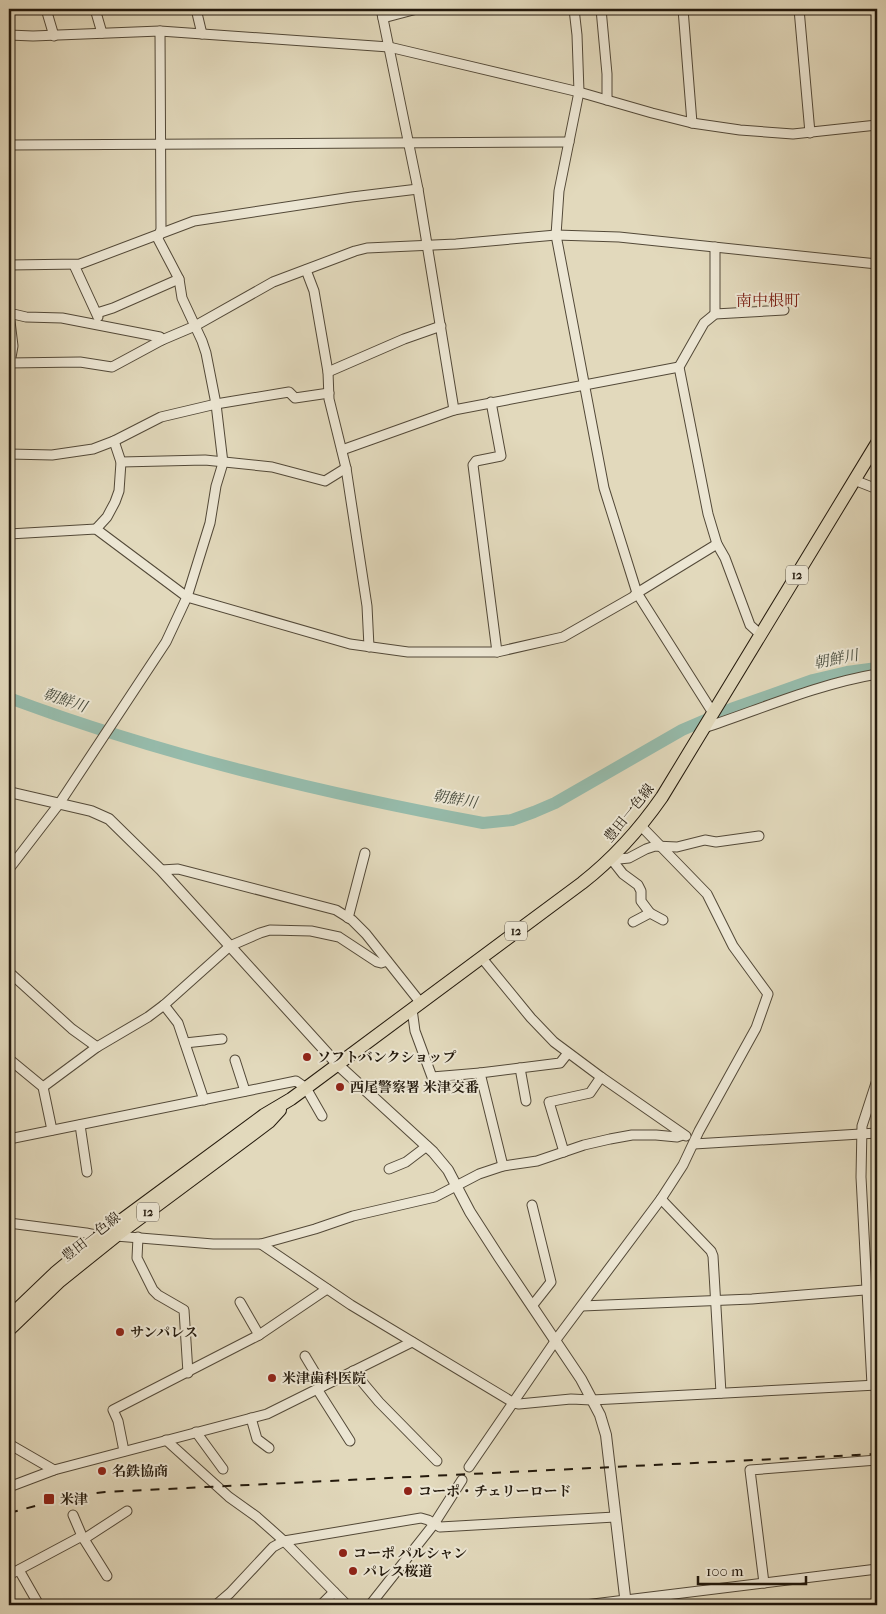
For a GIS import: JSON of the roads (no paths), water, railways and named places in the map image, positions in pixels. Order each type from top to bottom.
[{"type":"main road","name":"豊田一色線","points":[[9,1317],[55,1273],[100,1236],[264,1115],[306,1088],[611,860],[641,826],[662,797],[877,443]]},
{"type":"main road","name":"豊田一色線","points":[[9,1330],[60,1281],[116,1236],[270,1122],[291,1099]]},
{"type":"street","points":[[46,9],[54,36]]},
{"type":"street","points":[[95,9],[102,33]]},
{"type":"street","points":[[196,9],[202,34]]},
{"type":"street","points":[[418,9],[382,13],[418,189],[454,410]]},
{"type":"street","points":[[574,9],[579,92],[560,191],[556,235],[604,488],[637,593],[715,710]]},
{"type":"street","points":[[601,9],[608,100]]},
{"type":"street","points":[[683,9],[692,123]]},
{"type":"street","points":[[799,9],[810,133]]},
{"type":"street","points":[[9,35],[54,36],[160,32],[389,48],[579,92],[692,123],[781,134],[810,133],[877,125]]},
{"type":"street","points":[[9,870],[59,804],[166,642],[187,597],[210,523],[216,486],[224,463],[216,404],[206,353],[182,298],[179,279],[158,240],[160,233],[161,143],[160,32]]},
{"type":"street","points":[[9,144],[569,142]]},
{"type":"street","points":[[418,189],[194,221],[80,264],[9,266],[9,313],[13,346],[10,363],[80,362],[110,368],[162,340],[195,326],[273,282],[367,248],[456,244],[556,235],[619,237],[877,264]]},
{"type":"street","points":[[715,247],[715,314]]},
{"type":"street","points":[[74,265],[97,313],[100,321],[99,324]]},
{"type":"street","points":[[306,270],[314,292],[328,372],[329,393],[346,468],[367,606],[368,647]]},
{"type":"street","points":[[97,313],[113,308],[179,279]]},
{"type":"street","points":[[760,635],[750,625],[725,558],[717,544],[708,514],[678,367],[704,323],[715,314],[784,310]]},
{"type":"street","points":[[9,313],[26,317],[62,318],[99,324],[162,340]]},
{"type":"street","points":[[328,372],[441,326]]},
{"type":"street","points":[[342,450],[454,410],[678,367]]},
{"type":"street","points":[[9,454],[52,454],[93,449],[114,441],[161,417],[216,404],[289,392],[295,398],[329,393]]},
{"type":"street","points":[[491,402],[501,456],[476,460],[473,465],[497,652]]},
{"type":"street","points":[[96,529],[107,517],[115,502],[120,480],[121,462],[114,441]]},
{"type":"street","points":[[121,462],[205,460],[272,467],[325,481],[346,468]]},
{"type":"street","points":[[854,480],[877,489]]},
{"type":"street","points":[[9,534],[96,529],[187,597],[341,641],[368,647],[408,652],[497,652],[564,637],[634,598],[637,593],[717,544]]},
{"type":"street","points":[[705,727],[796,696],[860,677],[877,674]]},
{"type":"street","points":[[9,792],[92,810],[110,819],[160,870],[337,1064],[427,1146],[443,1164],[489,1242],[580,1379],[600,1415],[606,1435],[625,1603]]},
{"type":"street","points":[[469,1467],[556,1342],[661,1199],[683,1165],[756,1028],[768,994],[734,946],[707,894],[641,826]]},
{"type":"street","points":[[611,860],[629,858],[655,846],[677,847],[706,840],[716,842],[759,836]]},
{"type":"street","points":[[348,918],[365,853]]},
{"type":"street","points":[[611,860],[628,879],[633,880],[638,885],[641,891],[641,901],[650,913],[663,920]]},
{"type":"street","points":[[160,870],[178,869],[336,910],[348,918],[366,934],[387,960],[416,1005],[415,1031],[432,1077],[560,1063],[568,1053]]},
{"type":"street","points":[[633,922],[650,913]]},
{"type":"street","points":[[43,1087],[97,1047],[148,1017],[164,1005],[230,946],[270,930],[311,931],[339,937],[377,962],[381,963],[387,960]]},
{"type":"street","points":[[481,957],[530,1018],[568,1053],[694,1142],[877,1133]]},
{"type":"street","points":[[9,972],[72,1029],[97,1047]]},
{"type":"street","points":[[164,1005],[178,1023],[204,1100]]},
{"type":"street","points":[[185,1043],[222,1040]]},
{"type":"street","points":[[9,1060],[43,1087],[52,1130]]},
{"type":"street","points":[[235,1060],[245,1091]]},
{"type":"street","points":[[520,1068],[526,1101]]},
{"type":"street","points":[[480,1073],[503,1166]]},
{"type":"street","points":[[564,1152],[549,1102],[590,1093],[601,1077]]},
{"type":"street","points":[[261,1244],[366,1315],[519,1404],[571,1399],[592,1400],[874,1385],[866,1290],[861,1178],[864,1118],[877,1080]]},
{"type":"street","points":[[9,1139],[296,1081],[306,1088],[322,1116]]},
{"type":"street","points":[[80,1125],[87,1172]]},
{"type":"street","points":[[116,1236],[214,1244],[261,1244],[353,1216],[435,1197],[479,1174],[503,1166],[537,1161],[584,1145],[632,1135],[678,1137],[683,1135]]},
{"type":"street","points":[[389,1169],[406,1162],[427,1146]]},
{"type":"street","points":[[661,1199],[711,1251],[713,1256],[721,1393]]},
{"type":"street","points":[[532,1205],[550,1282],[532,1306]]},
{"type":"street","points":[[9,1223],[100,1236]]},
{"type":"street","points":[[138,1237],[137,1258],[153,1290],[184,1310],[188,1373]]},
{"type":"street","points":[[124,1451],[118,1421],[113,1410],[188,1373],[258,1335],[327,1289]]},
{"type":"street","points":[[582,1306],[752,1298],[877,1289]]},
{"type":"street","points":[[240,1302],[258,1335]]},
{"type":"street","points":[[9,1487],[54,1470],[267,1414],[412,1342]]},
{"type":"street","points":[[305,1356],[350,1442]]},
{"type":"street","points":[[353,1371],[437,1462]]},
{"type":"street","points":[[251,1418],[257,1439],[269,1448]]},
{"type":"street","points":[[196,1432],[223,1469]]},
{"type":"street","points":[[166,1440],[228,1496],[257,1517],[284,1541],[347,1605]]},
{"type":"street","points":[[9,1444],[54,1470]]},
{"type":"street","points":[[764,1582],[750,1470],[877,1460]]},
{"type":"street","points":[[370,1605],[434,1524],[462,1480]]},
{"type":"street","points":[[39,1605],[12,1570],[83,1538],[127,1511]]},
{"type":"street","points":[[73,1515],[83,1538],[107,1576]]},
{"type":"street","points":[[216,1605],[230,1593],[273,1547],[284,1541],[421,1518],[443,1527],[615,1517]]},
{"type":"street","points":[[586,1605],[625,1603],[764,1582],[877,1569]]},
{"type":"street","points":[[321,1605],[334,1592]]},
{"type":"waterway","name":"朝鮮川","points":[[9,698],[67,719],[243,771],[363,799],[483,823],[512,820],[555,803],[682,730],[731,709],[813,680],[847,672],[877,668]]},
{"type":"railway","points":[[9,1513],[73,1496],[105,1492],[877,1454]]},
{"type":"place","name":"ソフトバンクショップ","points":[[307,1057]]},
{"type":"place","name":"西尾警察署 米津交番","points":[[340,1087]]},
{"type":"place","name":"サンパレス","points":[[120,1332]]},
{"type":"place","name":"米津歯科医院","points":[[272,1378]]},
{"type":"place","name":"名鉄協商","points":[[102,1471]]},
{"type":"place","name":"コーポ・チェリーロード","points":[[408,1491]]},
{"type":"place","name":"米津","points":[[49,1499]]},
{"type":"place","name":"コーポ パルシャン","points":[[343,1553]]},
{"type":"place","name":"パレス桜道","points":[[353,1571]]},
{"type":"district","name":"南中根町","points":[[768,300]]}]
